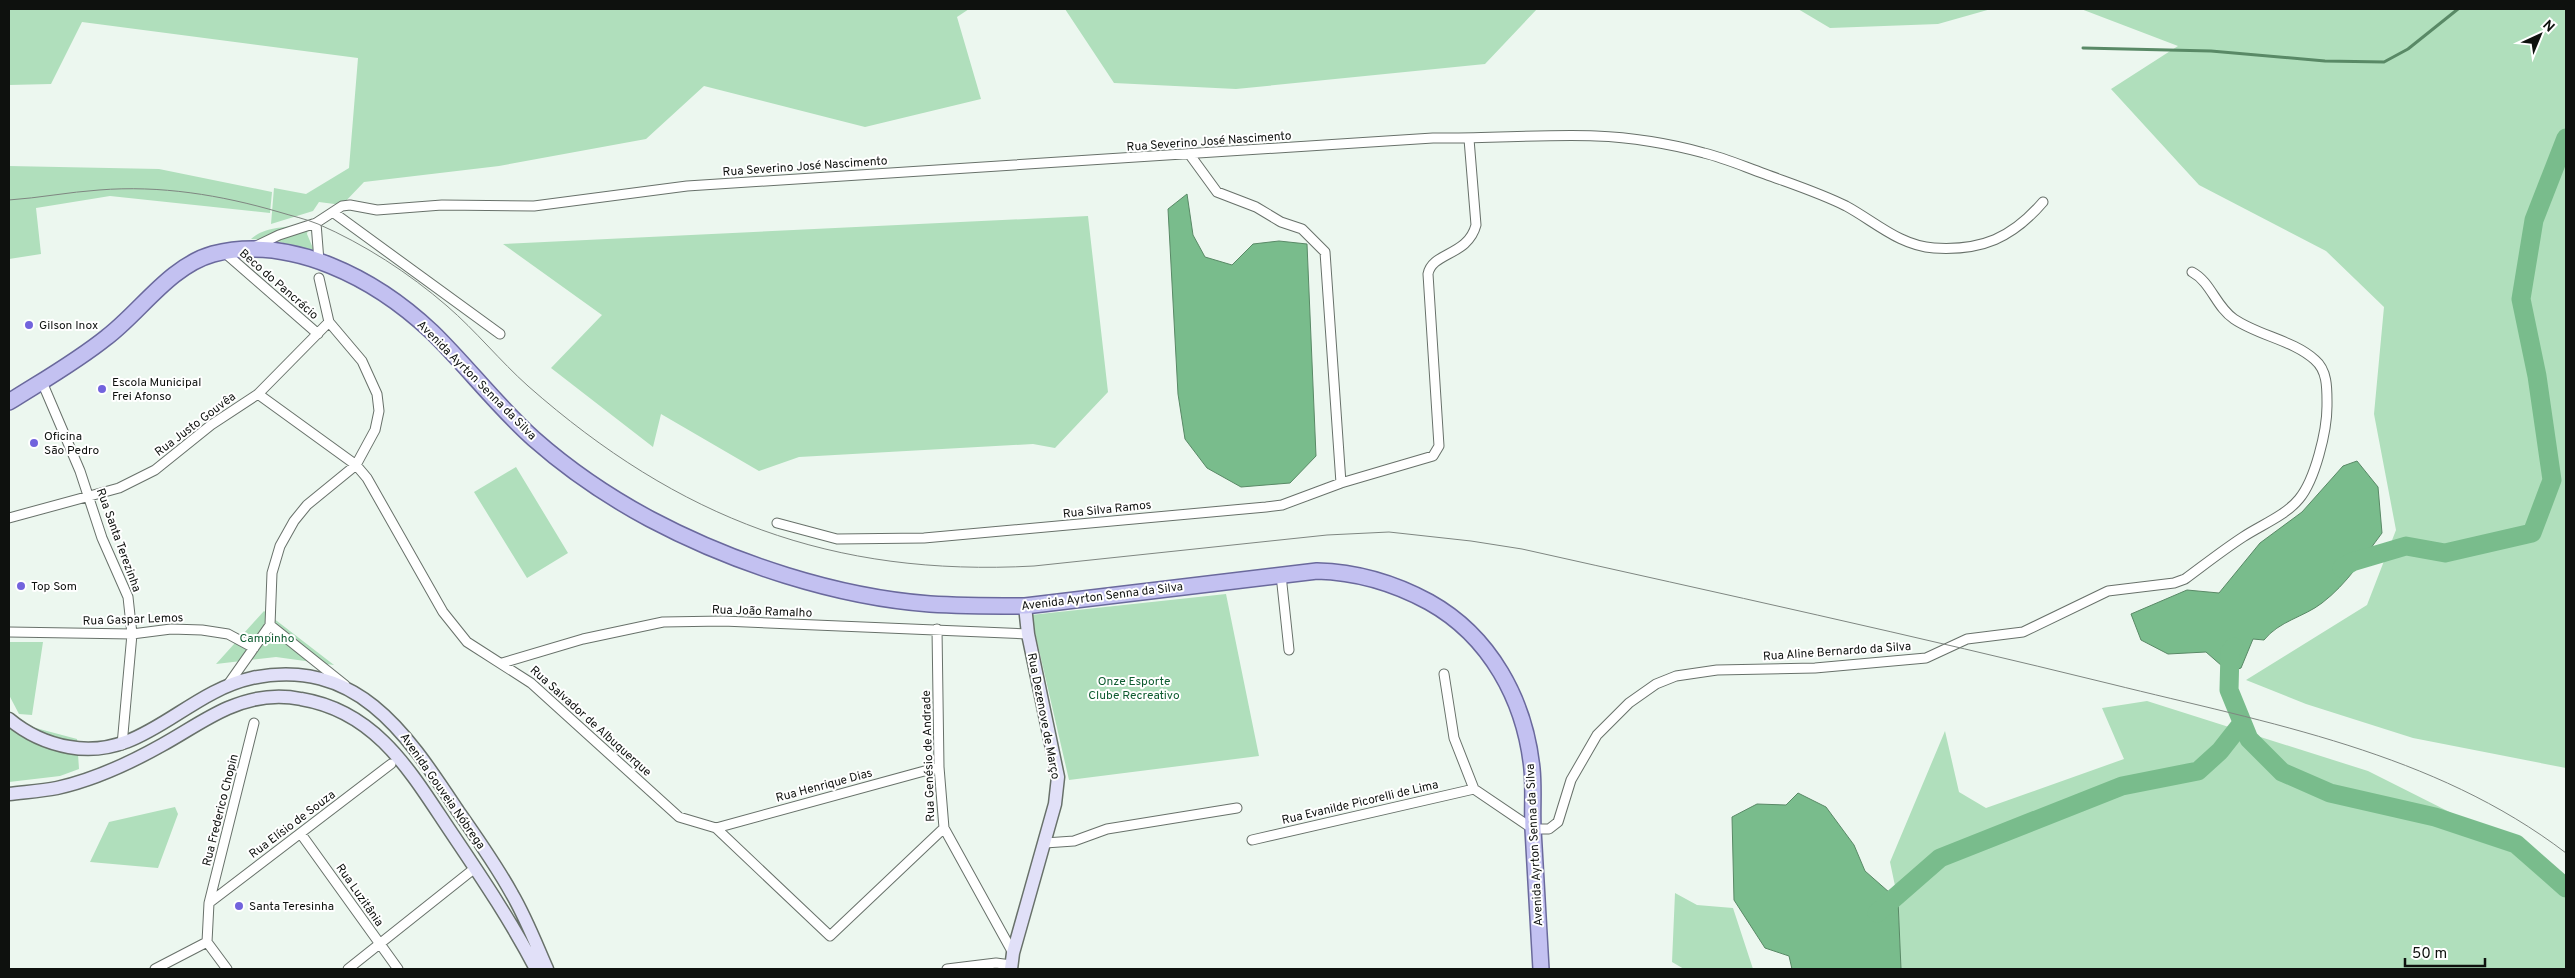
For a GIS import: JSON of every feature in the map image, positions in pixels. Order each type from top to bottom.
[{"type":"main road","name":"Avenida Ayrton Senna da Silva","points":[[9,402],[110,336],[179,272],[207,256],[251,249],[278,250],[319,261],[370,287],[420,321],[534,439],[589,482],[649,519],[718,552],[788,576],[860,594],[928,604],[1024,606],[1317,571],[1346,572],[1408,591],[1449,614],[1484,647],[1508,683],[1525,731],[1532,769],[1533,829],[1541,969]]},
{"type":"street","name":"Rua Severino José Nascimento","points":[[334,213],[342,206],[355,205],[377,210],[442,205],[534,206],[687,186],[1414,140],[1534,136],[1598,136],[1629,139],[1704,153],[1820,194],[1852,210],[1902,240],[1932,248],[1962,248],[2001,239],[2032,215],[2043,202]]},
{"type":"street","name":"Rua Silva Ramos","points":[[777,523],[837,539],[924,538],[1282,505],[1341,483],[1433,456],[1439,446],[1428,274],[1429,268],[1434,262],[1466,244],[1474,234],[1476,225],[1469,139]]},
{"type":"street","points":[[1190,155],[1216,192],[1256,207],[1281,222],[1302,230],[1325,252],[1341,483]]},
{"type":"street","points":[[251,249],[279,235],[316,223],[334,213],[500,334]]},
{"type":"street","points":[[316,223],[319,261]]},
{"type":"street","name":"Beco do Pancrácio","points":[[224,252],[318,334]]},
{"type":"street","name":"Rua Aline Bernardo da Silva","points":[[1533,829],[1549,829],[1556,825],[1571,780],[1582,759],[1613,717],[1656,684],[1676,676],[1718,670],[1815,668],[1913,660],[1926,658],[1967,640],[2023,632],[2108,591],[2174,583],[2185,579],[2243,537],[2294,505],[2306,489],[2315,466],[2327,413],[2327,393],[2322,368],[2303,352],[2235,319],[2224,310],[2201,277],[2192,272]]},
{"type":"street","points":[[227,686],[270,626],[272,573],[280,546],[294,521],[307,505],[356,465],[375,430],[379,411],[377,394],[362,361],[328,322],[319,278]]},
{"type":"street","name":"Rua Justo Gouvêa","points":[[9,518],[90,498],[136,481],[155,470],[211,425],[258,394],[328,322]]},
{"type":"street","name":"Rua Santa Terezinha","points":[[42,382],[90,498],[102,538],[128,598],[132,634],[122,744]]},
{"type":"street","name":"Rua Salvador de Albuquerque","points":[[258,394],[356,465],[377,492],[454,629],[468,642],[532,683],[680,817],[716,828],[830,936],[944,828]]},
{"type":"street","points":[[1281,575],[1290,650]]},
{"type":"street","name":"Rua Dezenove de Março","points":[[1012,962],[1055,804],[1058,777],[1028,634],[1024,606]]},
{"type":"street","name":"Rua João Ramalho","points":[[502,663],[597,635],[663,622],[723,622],[937,629],[1028,634]]},
{"type":"street","points":[[270,626],[353,692]]},
{"type":"street","name":"Rua Gaspar Lemos","points":[[9,632],[132,634],[171,629],[202,630],[228,634],[254,648]]},
{"type":"street","name":"Rua Genésio de Andrade","points":[[937,629],[939,767],[944,828],[1012,962]]},
{"type":"street","points":[[1444,674],[1454,738],[1474,789],[1533,829]]},
{"type":"street","name":"Avenida Gouveia Nóbrega","points":[[9,718],[34,737],[58,745],[99,750],[122,744],[227,686],[252,678],[280,675],[303,676],[353,692],[384,714],[402,731],[423,758],[512,894],[538,969]]},
{"type":"street","name":"Avenida Gouveia Nóbrega","points":[[9,794],[57,788],[119,766],[161,746],[228,708],[267,697],[297,698],[344,712],[368,726],[385,742],[405,766],[499,902],[538,969]]},
{"type":"street","name":"Rua Frederico Chopin","points":[[207,942],[209,903],[254,723]]},
{"type":"street","name":"Rua Elísio de Souza","points":[[209,903],[390,764]]},
{"type":"street","name":"Rua Henrique Dias","points":[[716,828],[939,767]]},
{"type":"street","name":"Rua Evanilde Picorelli de Lima","points":[[1252,840],[1474,789]]},
{"type":"street","points":[[1045,843],[1074,841],[1107,829],[1237,808]]},
{"type":"street","name":"Rua Luzitânia","points":[[301,834],[398,969]]},
{"type":"street","points":[[348,969],[378,943],[475,868]]},
{"type":"street","points":[[154,969],[207,942],[227,969]]},
{"type":"street","points":[[947,969],[1012,962]]},
{"type":"green space","points":[[9,9],[969,9],[957,17],[981,99],[865,127],[704,86],[646,139],[499,166],[364,182],[342,205],[319,202],[313,211],[271,224],[274,188],[306,194],[349,168],[358,58],[82,22],[51,84],[9,85]]},
{"type":"green space","points":[[1065,9],[1537,9],[1485,64],[1236,89],[1114,83]]},
{"type":"green space","points":[[1798,9],[1991,9],[1938,24],[1830,28]]},
{"type":"green space","points":[[2081,9],[2566,9],[2566,768],[2413,738],[2306,704],[2246,680],[2367,605],[2396,530],[2374,414],[2384,307],[2326,251],[2199,185],[2111,89],[2178,46]]},
{"type":"green space","points":[[9,166],[159,169],[272,192],[270,213],[110,196],[36,208],[41,254],[9,259]]},
{"type":"green space","points":[[1088,216],[1108,392],[1055,448],[1033,444],[799,457],[759,471],[661,414],[653,447],[551,368],[602,315],[503,244]]},
{"type":"green space","points":[[309,224],[307,234],[315,253],[274,240],[251,239],[270,229]]},
{"type":"green space","points":[[516,467],[568,553],[527,578],[474,492]]},
{"type":"green space","name":"Onze Esporte Clube Recreativo","points":[[1226,594],[1259,756],[1069,780],[1031,615]]},
{"type":"green space","name":"Campinho","points":[[264,611],[334,665],[276,657],[216,664]]},
{"type":"green space","points":[[9,642],[43,642],[32,715],[19,714],[9,695]]},
{"type":"green space","points":[[2147,701],[2368,771],[2543,859],[2566,896],[2566,969],[1901,969],[1898,900],[1890,862],[1945,731],[1959,792],[1986,808],[2124,759],[2102,708]]},
{"type":"green space","points":[[9,711],[32,727],[77,739],[79,769],[60,776],[9,782]]},
{"type":"green space","points":[[175,807],[178,814],[158,868],[90,862],[109,822]]},
{"type":"green space","points":[[1675,893],[1697,905],[1733,908],[1753,969],[1684,969],[1672,962]]},
{"type":"shaded area","points":[[1187,194],[1193,235],[1205,257],[1232,265],[1253,244],[1279,241],[1307,244],[1316,456],[1290,483],[1241,487],[1207,468],[1185,439],[1178,394],[1168,209]]},
{"type":"shaded area","points":[[2357,461],[2378,487],[2382,533],[2362,561],[2331,596],[2315,608],[2277,628],[2264,640],[2253,639],[2241,668],[2223,674],[2222,666],[2206,652],[2168,654],[2141,640],[2131,614],[2187,590],[2219,593],[2260,543],[2302,512],[2343,466]]},
{"type":"shaded area","points":[[1798,793],[1826,807],[1854,845],[1865,871],[1898,900],[1901,969],[1792,969],[1789,956],[1765,948],[1734,900],[1732,817],[1757,804],[1786,805]]},
{"type":"waterway","points":[[2083,48],[2211,51],[2325,61],[2384,62],[2408,49],[2458,9]]},
{"type":"waterway","points":[[2342,568],[2352,562],[2406,546],[2445,553],[2532,533],[2552,480],[2537,376],[2521,299],[2534,220],[2566,138]]},
{"type":"waterway","points":[[2234,647],[2230,652],[2229,690],[2249,739],[2282,772],[2330,793],[2435,817],[2516,844],[2566,888]]},
{"type":"waterway","points":[[1877,913],[1940,858],[2122,786],[2198,771],[2220,751],[2242,723]]},
{"type":"tram line","points":[[9,200],[99,190],[167,190],[213,196],[257,206],[318,224],[369,250],[417,282],[458,316],[528,386],[585,432],[642,472],[701,504],[762,530],[825,549],[891,561],[960,567],[1034,566],[1327,535],[1389,532],[1522,549],[1964,649],[2230,713],[2348,745],[2405,765],[2461,789],[2515,818],[2566,853]]},
{"type":"place","name":"Gilson Inox","points":[[29,325]]},
{"type":"place","name":"Escola Municipal Frei Afonso","points":[[102,389]]},
{"type":"place","name":"Oficina São Pedro","points":[[34,443]]},
{"type":"place","name":"Top Som","points":[[21,586]]},
{"type":"place","name":"Santa Teresinha","points":[[239,906]]}]
